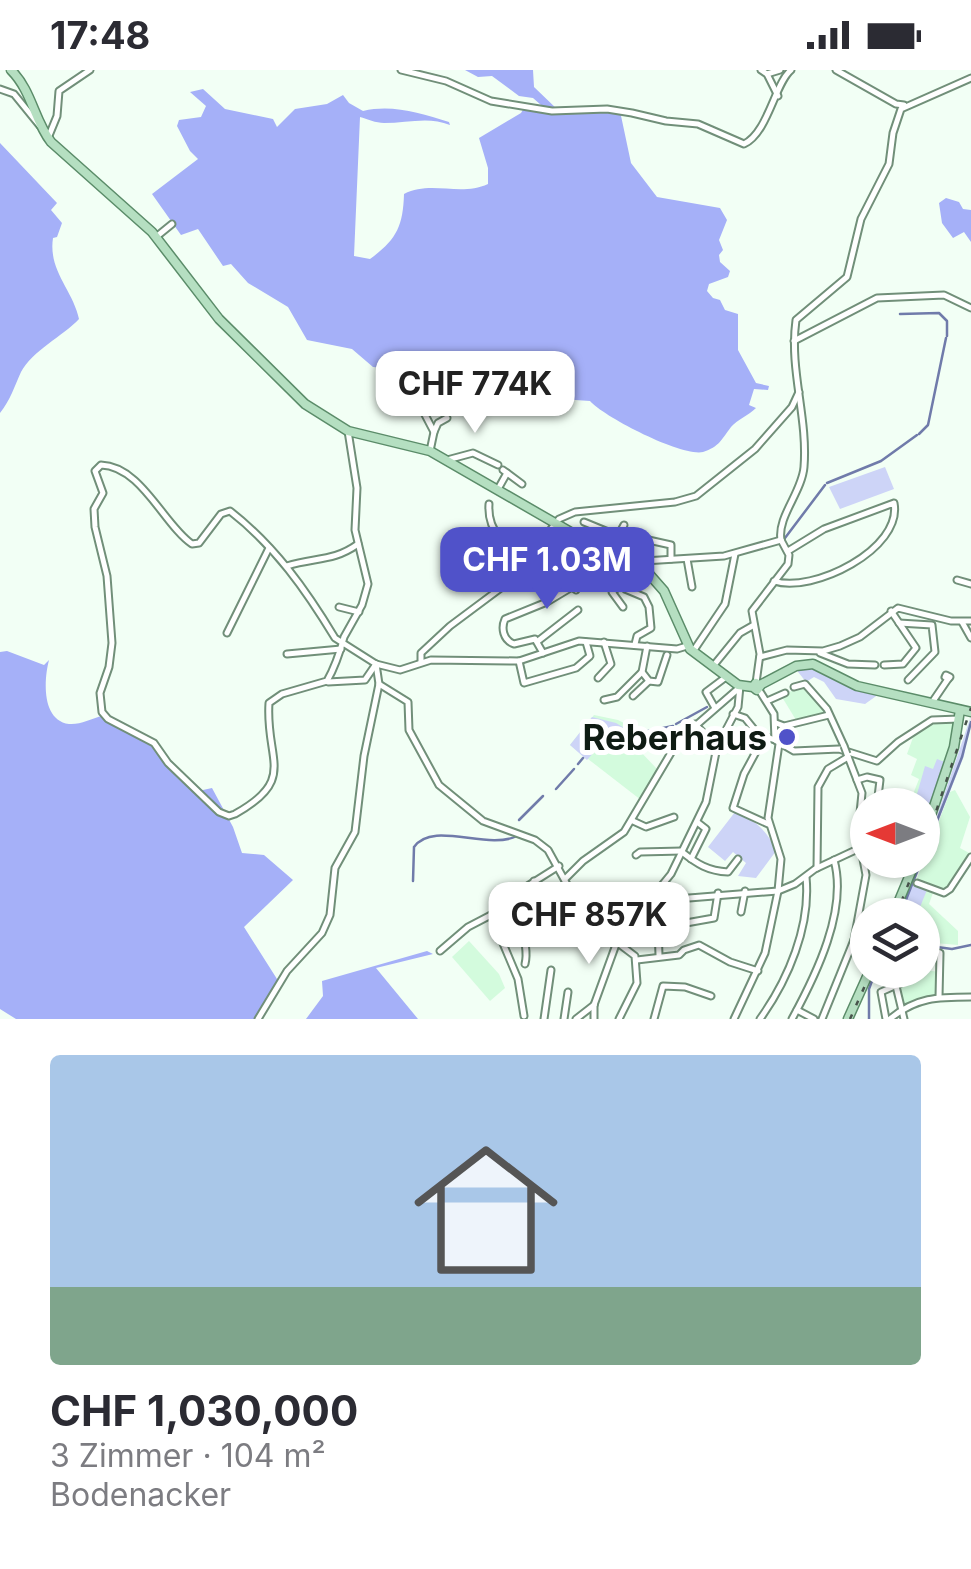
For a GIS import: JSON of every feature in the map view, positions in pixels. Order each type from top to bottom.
[{"type":"main road","points":[[12,70],[31,96],[48,138],[156,237],[203,300],[300,400],[348,432],[430,450],[593,544],[637,564],[664,590],[690,649],[740,686],[757,686],[796,666],[810,664],[857,686],[959,714],[971,712]]},
{"type":"main road","points":[[940,789],[954,747],[959,714]]},
{"type":"main road","points":[[848,1019],[862,988]]},
{"type":"street","points":[[48,138],[57,116],[59,90],[90,70]]},
{"type":"street","points":[[401,70],[446,80],[491,101],[540,110],[626,112],[695,124],[744,144],[751,141],[778,96],[783,78],[791,70]]},
{"type":"street","points":[[778,96],[764,72],[780,70]]},
{"type":"street","points":[[836,70],[896,104],[907,105]]},
{"type":"street","points":[[734,1019],[758,971],[778,891],[781,856],[768,824],[776,723],[757,686],[760,657],[754,606],[788,562],[780,528],[804,467],[804,413],[794,368],[798,318],[829,296],[847,277],[860,224],[890,164],[900,112],[907,105],[971,78]]},
{"type":"street","points":[[0,89],[14,94],[41,127]]},
{"type":"street","points":[[896,104],[900,112]]},
{"type":"street","points":[[156,237],[172,224]]},
{"type":"street","points":[[794,341],[877,298],[944,294],[971,308]]},
{"type":"street","points":[[421,662],[421,654],[444,630],[506,585],[556,523],[575,512],[675,502],[700,494],[755,450],[794,405],[800,389]]},
{"type":"street","points":[[422,408],[434,432]]},
{"type":"street","points":[[430,450],[438,423],[447,418]]},
{"type":"street","points":[[327,682],[368,584],[357,548],[357,488],[348,432]]},
{"type":"street","points":[[447,460],[474,453],[522,484]]},
{"type":"street","points":[[376,664],[365,680],[327,682],[270,701],[268,721],[274,778],[262,797],[229,816],[210,805],[152,742],[103,714],[100,694],[110,666],[112,635],[106,572],[96,537],[94,510],[102,492],[95,470],[106,464],[119,470],[192,544],[199,543],[228,510],[287,566],[342,646],[376,664],[402,670],[421,662],[519,661],[570,642],[690,649],[716,621],[725,604],[735,554]]},
{"type":"street","points":[[498,490],[503,469]]},
{"type":"street","points":[[774,581],[796,584],[815,580],[875,548],[894,525],[894,503],[824,529],[788,551]]},
{"type":"street","points":[[489,504],[488,511],[501,543],[529,560]]},
{"type":"street","points":[[584,522],[618,536]]},
{"type":"street","points":[[606,532],[611,522]]},
{"type":"street","points":[[610,552],[624,524]]},
{"type":"street","points":[[637,564],[644,539],[671,545],[671,559]]},
{"type":"street","points":[[637,564],[735,554],[782,540]]},
{"type":"street","points":[[537,549],[557,560],[562,556],[574,563],[593,544]]},
{"type":"street","points":[[227,633],[269,548]]},
{"type":"street","points":[[287,566],[320,558],[334,559],[357,548]]},
{"type":"street","points":[[688,559],[692,587]]},
{"type":"street","points":[[587,582],[605,568],[621,584],[644,597],[651,628],[637,636],[636,644]]},
{"type":"street","points":[[957,580],[971,584]]},
{"type":"street","points":[[621,584],[612,592],[623,607]]},
{"type":"street","points":[[572,587],[506,618],[503,632],[510,642],[538,641],[578,610]]},
{"type":"street","points":[[339,607],[359,612]]},
{"type":"street","points":[[760,657],[786,650],[826,651],[860,638],[891,612],[904,608],[971,621]]},
{"type":"street","points":[[815,652],[848,664],[900,665],[916,650],[891,612]]},
{"type":"street","points":[[899,622],[932,625],[936,646],[931,658],[908,680]]},
{"type":"street","points":[[962,622],[971,638]]},
{"type":"street","points":[[712,667],[740,632],[754,625]]},
{"type":"street","points":[[538,641],[543,653]]},
{"type":"street","points":[[519,661],[524,683],[576,668],[590,656],[586,641]]},
{"type":"street","points":[[598,678],[611,664],[604,642]]},
{"type":"street","points":[[604,700],[616,697],[642,672],[648,644]]},
{"type":"street","points":[[287,654],[342,646]]},
{"type":"street","points":[[642,672],[649,681],[658,682],[666,656]]},
{"type":"street","points":[[260,1019],[287,971],[322,932],[330,916],[335,868],[355,832],[364,756],[380,684],[376,664]]},
{"type":"street","points":[[715,708],[706,692],[726,677]]},
{"type":"street","points":[[930,704],[948,679]]},
{"type":"street","points":[[633,696],[649,681]]},
{"type":"street","points":[[380,684],[408,702],[409,730],[439,785],[483,820],[543,846],[559,866],[586,919],[637,960]]},
{"type":"street","points":[[794,688],[805,684],[829,714],[859,788]]},
{"type":"street","points":[[594,1019],[594,1006],[616,941],[656,895],[697,822],[711,788],[717,746],[738,707],[740,686]]},
{"type":"street","points":[[552,920],[566,881],[583,860],[618,838],[633,821],[669,753],[695,724],[740,686]]},
{"type":"street","points":[[767,701],[785,693]]},
{"type":"street","points":[[738,707],[745,718]]},
{"type":"street","points":[[733,714],[740,714],[795,752],[841,749],[878,761],[898,742],[932,720],[959,714]]},
{"type":"street","points":[[776,723],[785,726],[829,714]]},
{"type":"street","points":[[695,724],[717,746]]},
{"type":"street","points":[[768,824],[734,808],[744,774],[772,738]]},
{"type":"street","points":[[817,868],[818,787],[828,769],[846,753]]},
{"type":"street","points":[[857,780],[880,780],[879,788]]},
{"type":"street","points":[[633,821],[646,827],[674,817]]},
{"type":"street","points":[[691,860],[706,829],[697,822]]},
{"type":"street","points":[[636,855],[683,852],[711,870],[728,872],[738,859]]},
{"type":"street","points":[[656,895],[664,900],[778,891],[850,853]]},
{"type":"street","points":[[918,883],[944,893],[971,857]]},
{"type":"street","points":[[792,1019],[824,956],[836,890],[834,860]]},
{"type":"street","points":[[440,951],[468,927],[559,866]]},
{"type":"street","points":[[760,1019],[776,997],[792,962],[806,876]]},
{"type":"street","points":[[534,881],[540,920]]},
{"type":"street","points":[[741,912],[745,892]]},
{"type":"street","points":[[659,955],[658,928],[714,918],[718,893]]},
{"type":"street","points":[[516,894],[516,916],[527,946],[526,964]]},
{"type":"street","points":[[491,915],[518,979],[524,1016]]},
{"type":"street","points":[[637,960],[679,955],[699,946],[758,971]]},
{"type":"street","points":[[822,1019],[850,950]]},
{"type":"street","points":[[619,1019],[636,986],[637,960]]},
{"type":"street","points":[[544,1019],[551,970]]},
{"type":"street","points":[[654,1019],[662,987],[685,986],[712,996]]},
{"type":"street","points":[[892,988],[881,994],[888,1019],[918,1001],[971,997]]},
{"type":"street","points":[[896,988],[904,1019]]},
{"type":"street","points":[[939,988],[939,997]]},
{"type":"street","points":[[564,1019],[568,992]]},
{"type":"street","points":[[576,1019],[594,1006]]},
{"type":"street","points":[[797,1010],[814,1019]]},
{"type":"shaded area","points":[[465,70],[533,70],[534,87],[559,111],[620,111],[631,163],[657,197],[720,208],[727,220],[719,240],[723,250],[720,262],[730,271],[728,277],[709,284],[707,291],[720,300],[725,310],[738,314],[738,350],[756,383],[769,386],[768,390],[754,389],[749,405],[756,408],[734,424],[713,448],[693,452],[662,442],[590,401],[561,399],[463,375],[373,367],[352,349],[307,340],[288,307],[248,283],[231,264],[223,266],[198,229],[181,235],[152,194],[198,159],[177,126],[179,120],[201,117],[206,106],[190,92],[203,89],[225,109],[273,119],[277,127],[295,109],[327,104],[343,95],[363,111],[395,109],[449,122],[450,125],[426,120],[384,123],[360,117],[354,256],[370,259],[396,232],[404,194],[425,188],[467,189],[488,184],[488,168],[479,138],[524,108],[541,105],[533,98],[519,96],[492,76],[478,77]]},
{"type":"shaded area","points":[[0,143],[57,203],[51,210],[62,223],[53,238],[54,261],[79,319],[26,364],[0,413]]},
{"type":"shaded area","points":[[946,198],[971,210],[971,242],[964,232],[953,238],[942,223],[939,203]]},
{"type":"shaded area","points":[[885,467],[894,489],[840,509],[829,487]]},
{"type":"shaded area","points":[[0,652],[44,665],[49,660],[47,698],[53,715],[60,721],[77,724],[101,716],[151,742],[194,792],[212,788],[242,853],[264,855],[293,880],[244,927],[277,979],[278,987],[256,1019],[16,1019],[0,1009]]},
{"type":"shaded area","points":[[807,665],[879,694],[865,704],[836,699],[824,682],[814,677],[806,682],[795,668]]},
{"type":"shaded area","points":[[802,684],[825,709],[823,714],[796,720],[782,697]]},
{"type":"shaded area","points":[[594,715],[618,720],[638,730],[633,739],[657,769],[641,800],[570,745]]},
{"type":"shaded area","points":[[971,716],[964,756],[940,817]]},
{"type":"shaded area","points":[[592,717],[616,723],[631,732],[617,750],[600,745],[587,760],[570,745]]},
{"type":"shaded area","points":[[936,720],[955,720],[955,734],[939,788],[915,788],[919,779],[911,775],[917,759],[907,754],[915,732]]},
{"type":"shaded area","points":[[937,759],[947,763],[938,788],[919,788],[925,766],[933,769]]},
{"type":"shaded area","points":[[955,790],[970,817],[960,848],[971,857],[944,893],[934,890],[931,898],[909,898],[917,878],[940,878],[940,818],[950,792]]},
{"type":"shaded area","points":[[735,812],[760,827],[776,851],[756,878],[738,876],[746,863],[733,852],[725,861],[708,847]]},
{"type":"shaded area","points":[[914,878],[914,883],[927,890],[924,898],[905,898]]},
{"type":"shaded area","points":[[940,914],[958,931],[958,945],[940,943]]},
{"type":"shaded area","points":[[469,941],[499,974],[505,988],[490,1001],[452,957]]},
{"type":"shaded area","points":[[427,951],[433,954],[376,968],[418,1019],[306,1019],[323,996],[322,981]]},
{"type":"shaded area","points":[[896,988],[939,988],[939,997],[901,1010]]},
{"type":"waterway","points":[[900,314],[939,313],[947,321],[947,336]]},
{"type":"waterway","points":[[919,434],[928,425],[946,338]]},
{"type":"waterway","points":[[827,483],[881,461],[917,435]]},
{"type":"waterway","points":[[785,538],[825,485]]},
{"type":"waterway","points":[[676,724],[707,707]]},
{"type":"waterway","points":[[907,898],[962,757],[971,722]]},
{"type":"waterway","points":[[648,731],[673,726]]},
{"type":"waterway","points":[[631,738],[637,738]]},
{"type":"waterway","points":[[578,764],[583,758]]},
{"type":"waterway","points":[[556,789],[574,769]]},
{"type":"waterway","points":[[519,820],[543,796]]},
{"type":"waterway","points":[[413,881],[414,847],[423,839],[447,836],[505,840],[517,836]]},
{"type":"waterway","points":[[940,947],[971,945]]},
{"type":"waterway","points":[[869,988],[869,1019]]},
{"type":"railway","points":[[940,800],[971,708]]},
{"type":"railway","points":[[903,898],[911,878]]},
{"type":"railway","points":[[850,1019],[864,988]]},
{"type":"place","name":"Reberhaus","points":[[787,737]]}]
